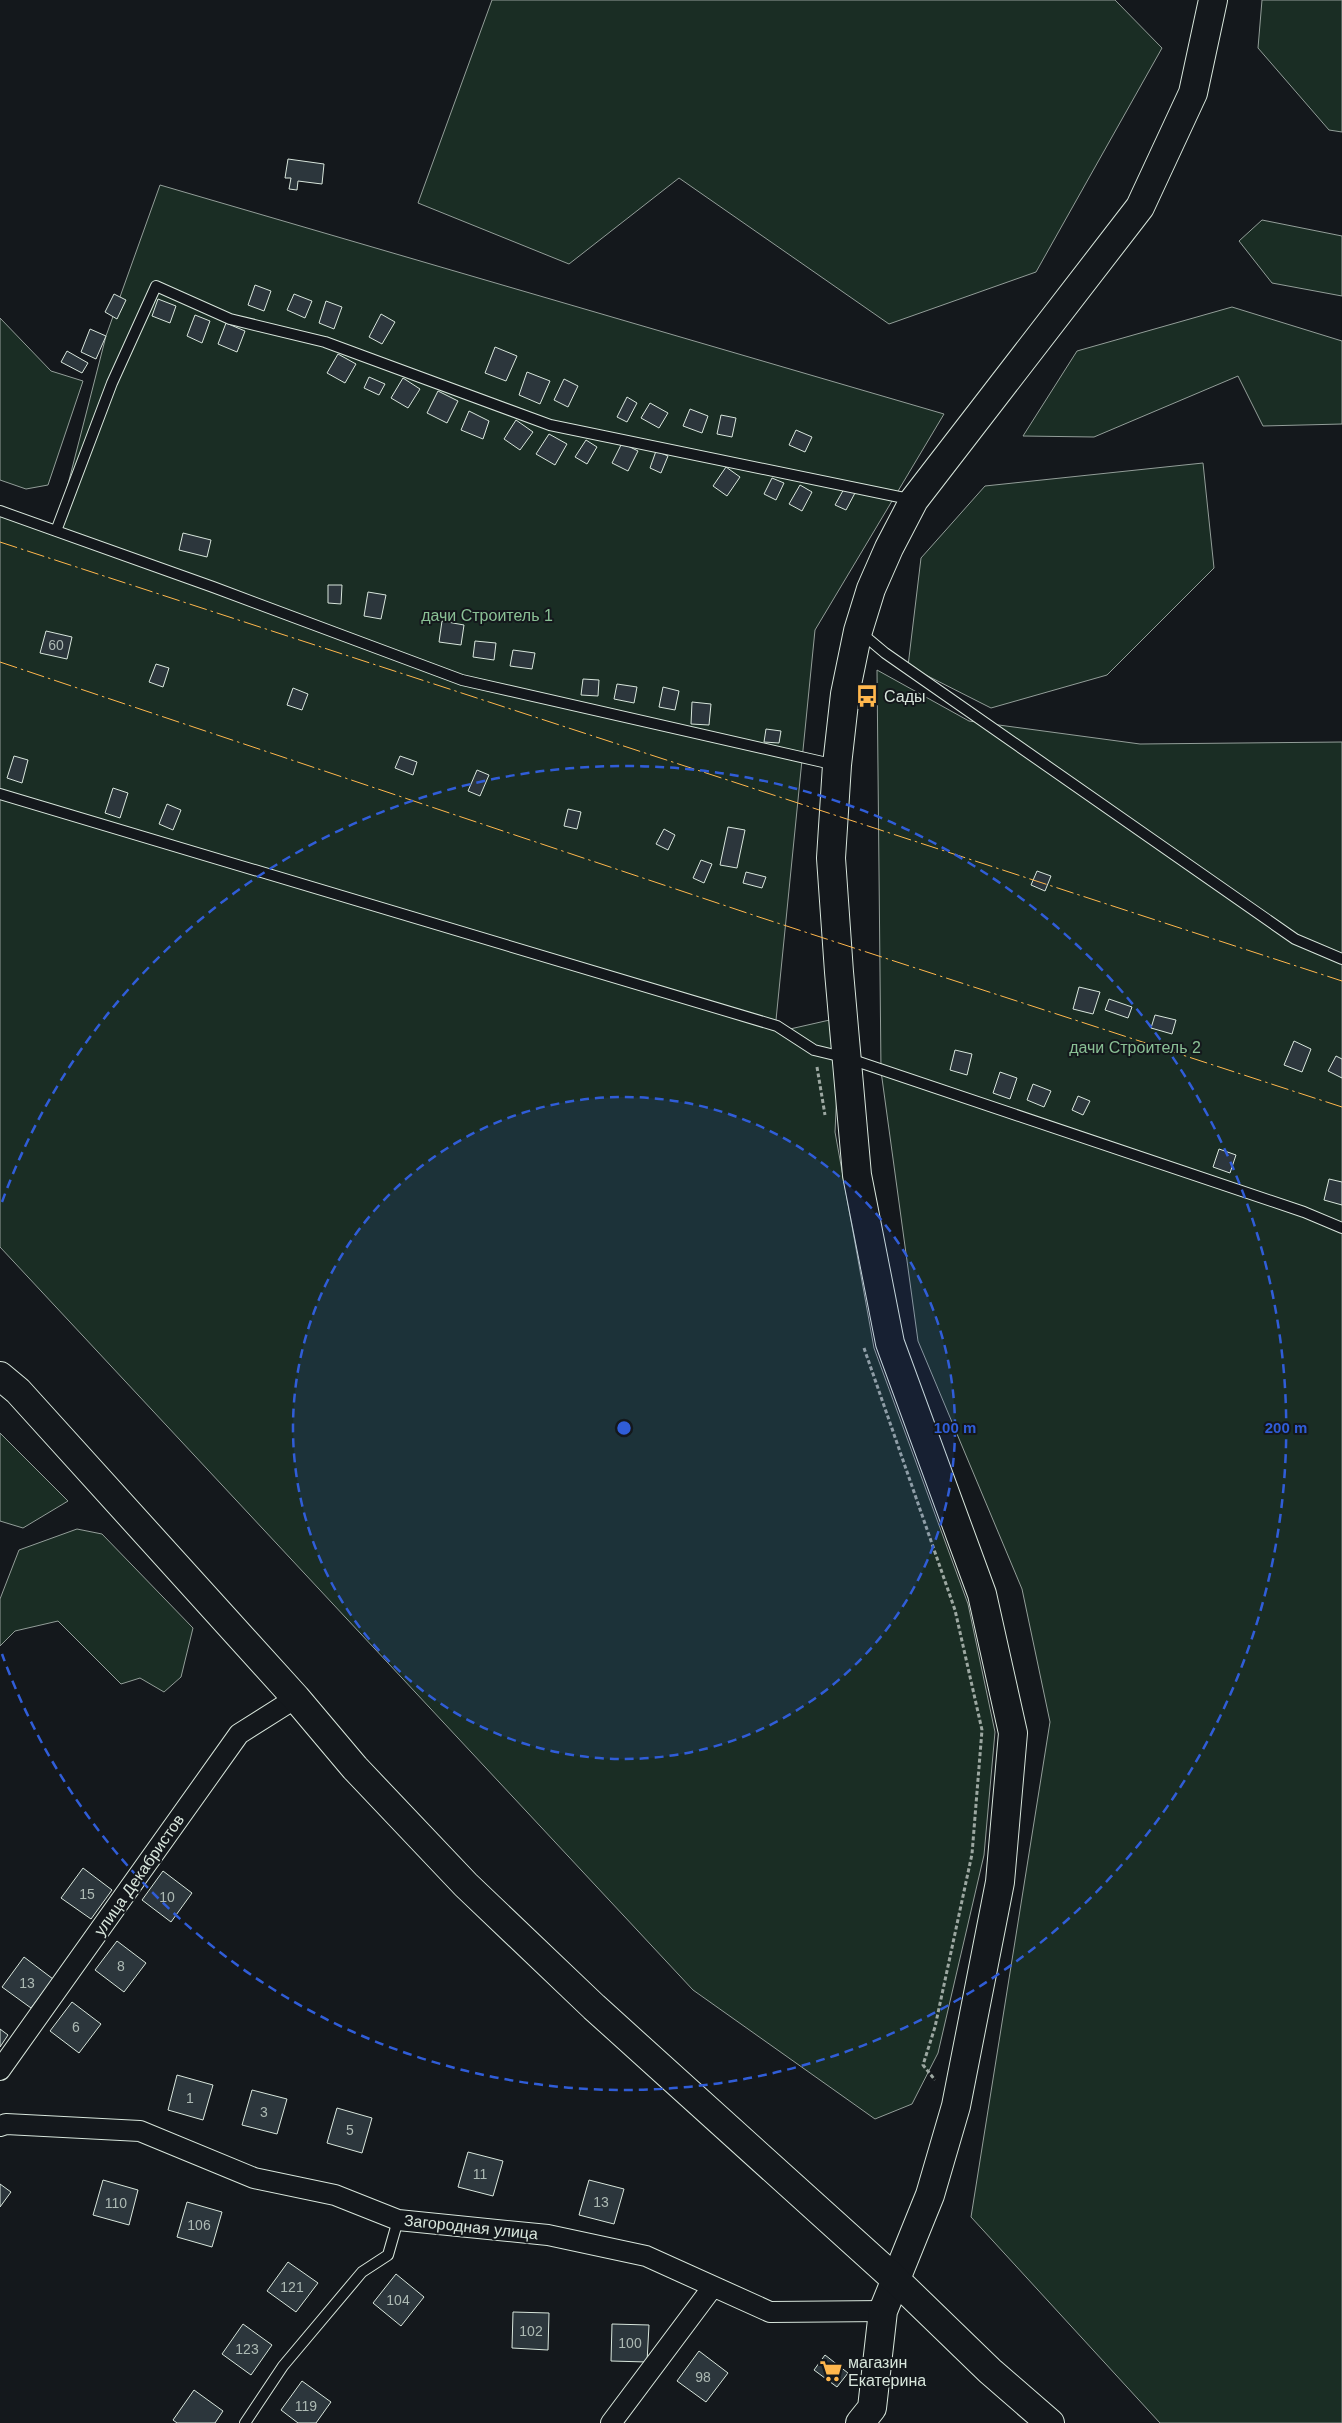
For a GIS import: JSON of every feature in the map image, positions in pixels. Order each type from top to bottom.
[{"type":"main road","points":[[860,2423],[872,2408],[883,2311],[930,2195],[956,2106],[1000,1882],[1013,1732],[982,1594],[890,1343],[857,1175],[831,858],[836,765],[845,694],[858,631],[871,589],[889,548],[914,500],[1140,207],[1193,93],[1213,0]]},
{"type":"main road","points":[[0,1376],[18,1391],[296,1698],[355,1768],[466,1885],[594,2007],[896,2280],[990,2371],[1050,2423]]},
{"type":"street","name":"улица Декабристов","points":[[0,2070],[239,1734],[296,1698]]},
{"type":"street","name":"Загородная улица","points":[[0,2126],[6,2124],[140,2131],[254,2178],[335,2196],[398,2220],[557,2237],[646,2256],[712,2288],[770,2312],[883,2311]]},
{"type":"street","points":[[611,2423],[712,2288]]},
{"type":"lane","points":[[56,531],[112,383],[156,286],[230,319],[325,342],[550,425],[914,500]]},
{"type":"lane","points":[[0,511],[462,680],[836,765]]},
{"type":"lane","points":[[858,631],[884,653],[1295,939],[1342,959]]},
{"type":"lane","points":[[0,794],[777,1026],[814,1050],[848,1058],[1304,1212],[1342,1228]]},
{"type":"lane","points":[[245,2423],[283,2366],[362,2272],[388,2255],[398,2220]]},
{"type":"path","points":[[814,1050],[825,1116]]},
{"type":"path","points":[[864,1346],[955,1610],[982,1730],[972,1854],[935,2027],[923,2065],[956,2106]]},
{"type":"green space","points":[[492,0],[1115,0],[1162,48],[1036,272],[889,324],[679,178],[569,264],[418,203]]},
{"type":"green space","points":[[1262,0],[1342,0],[1342,132],[1329,130],[1258,48]]},
{"type":"green space","name":"дачи Строитель 1","points":[[160,185],[944,414],[815,630],[775,1030],[790,1029],[834,1019],[838,1068],[835,1132],[874,1348],[968,1604],[995,1732],[984,1855],[938,2053],[912,2104],[875,2119],[693,1990],[0,1247],[0,512],[56,531],[106,336]]},
{"type":"green space","points":[[1262,220],[1342,236],[1342,296],[1272,283],[1239,241]]},
{"type":"green space","points":[[1232,307],[1342,341],[1342,424],[1263,426],[1238,376],[1094,437],[1023,436],[1077,351]]},
{"type":"green space","points":[[0,318],[51,371],[83,381],[48,485],[26,489],[0,480]]},
{"type":"green space","points":[[1203,463],[1214,568],[1107,675],[991,708],[908,666],[921,558],[985,486]]},
{"type":"green space","name":"дачи Строитель 2","points":[[877,670],[969,721],[1140,744],[1342,742],[1342,2423],[1160,2423],[971,2217],[1050,1722],[1022,1589],[918,1341],[881,1071]]},
{"type":"green space","points":[[0,1433],[68,1501],[23,1528],[0,1521]]},
{"type":"green space","points":[[77,1529],[102,1534],[193,1628],[181,1677],[164,1692],[140,1678],[121,1684],[58,1621],[15,1631],[0,1646],[0,1599],[19,1550]]},
{"type":"building","points":[[288,159],[324,164],[322,184],[298,181],[297,190],[289,189],[291,178],[285,178]]},
{"type":"building","points":[[255,285],[271,291],[264,311],[248,305]]},
{"type":"building","points":[[114,294],[126,300],[117,319],[105,312]]},
{"type":"building","points":[[294,294],[312,301],[305,318],[287,310]]},
{"type":"building","points":[[158,299],[176,306],[170,323],[152,316]]},
{"type":"building","points":[[326,301],[342,307],[334,329],[319,323]]},
{"type":"building","points":[[381,314],[395,322],[382,344],[369,337]]},
{"type":"building","points":[[195,315],[210,321],[202,343],[187,336]]},
{"type":"building","points":[[226,323],[245,331],[237,352],[218,344]]},
{"type":"building","points":[[90,329],[106,336],[96,359],[81,352]]},
{"type":"building","points":[[495,347],[517,356],[506,381],[485,373]]},
{"type":"building","points":[[67,351],[88,363],[82,373],[61,362]]},
{"type":"building","points":[[338,354],[356,364],[345,383],[327,373]]},
{"type":"building","points":[[527,372],[550,381],[540,404],[519,395]]},
{"type":"building","points":[[369,377],[385,384],[379,395],[364,388]]},
{"type":"building","points":[[403,378],[420,389],[408,408],[391,398]]},
{"type":"building","points":[[564,379],[578,386],[568,407],[554,400]]},
{"type":"building","points":[[438,391],[458,401],[447,423],[427,413]]},
{"type":"building","points":[[627,397],[637,403],[627,422],[617,417]]},
{"type":"building","points":[[650,403],[668,413],[659,428],[641,418]]},
{"type":"building","points":[[690,409],[708,416],[702,433],[683,426]]},
{"type":"building","points":[[469,411],[489,421],[483,439],[461,430]]},
{"type":"building","points":[[721,415],[736,418],[732,437],[717,434]]},
{"type":"building","points":[[516,420],[533,432],[520,450],[504,439]]},
{"type":"building","points":[[796,430],[812,437],[805,452],[789,445]]},
{"type":"building","points":[[549,434],[567,444],[555,465],[536,454]]},
{"type":"building","points":[[586,440],[597,447],[587,464],[575,457]]},
{"type":"building","points":[[622,443],[638,451],[628,471],[612,463]]},
{"type":"building","points":[[656,451],[668,456],[661,473],[650,468]]},
{"type":"building","points":[[726,467],[740,477],[727,496],[713,486]]},
{"type":"building","points":[[772,478],[784,483],[776,500],[764,494]]},
{"type":"building","points":[[800,485],[812,492],[802,511],[789,504]]},
{"type":"building","points":[[845,487],[855,493],[846,510],[835,505]]},
{"type":"building","points":[[183,533],[211,540],[207,557],[179,550]]},
{"type":"building","points":[[328,585],[342,585],[341,604],[328,603]]},
{"type":"building","points":[[368,592],[386,595],[381,619],[364,616]]},
{"type":"building","points":[[442,621],[464,625],[461,645],[439,642]]},
{"type":"building","points":[[46,631],[72,637],[67,659],[40,653]]},
{"type":"building","points":[[475,641],[496,643],[494,660],[473,657]]},
{"type":"building","points":[[513,650],[535,653],[532,669],[510,666]]},
{"type":"building","points":[[156,664],[169,668],[163,687],[149,682]]},
{"type":"building","points":[[583,679],[599,680],[598,696],[581,695]]},
{"type":"building","points":[[617,684],[637,687],[634,703],[614,699]]},
{"type":"building","points":[[663,687],[679,691],[675,710],[659,707]]},
{"type":"building","points":[[293,688],[308,694],[302,710],[287,705]]},
{"type":"building","points":[[692,702],[711,704],[709,725],[691,724]]},
{"type":"building","points":[[766,729],[781,731],[779,743],[764,742]]},
{"type":"building","points":[[14,756],[28,760],[22,783],[7,778]]},
{"type":"building","points":[[400,756],[417,762],[413,775],[395,768]]},
{"type":"building","points":[[477,770],[489,775],[480,796],[468,791]]},
{"type":"building","points":[[113,788],[128,793],[120,818],[105,813]]},
{"type":"building","points":[[167,804],[181,810],[173,830],[159,824]]},
{"type":"building","points":[[568,809],[581,812],[577,829],[564,826]]},
{"type":"building","points":[[728,827],[745,830],[737,868],[720,865]]},
{"type":"building","points":[[664,829],[675,835],[668,850],[656,844]]},
{"type":"building","points":[[701,860],[712,864],[704,883],[693,878]]},
{"type":"building","points":[[1037,871],[1051,876],[1045,891],[1031,885]]},
{"type":"building","points":[[746,872],[766,877],[762,888],[743,883]]},
{"type":"building","points":[[1079,987],[1100,992],[1093,1014],[1073,1009]]},
{"type":"building","points":[[1109,999],[1132,1007],[1128,1018],[1105,1010]]},
{"type":"building","points":[[1155,1015],[1176,1020],[1172,1034],[1151,1028]]},
{"type":"building","points":[[1294,1041],[1311,1049],[1302,1072],[1284,1065]]},
{"type":"building","points":[[955,1050],[972,1054],[967,1075],[950,1070]]},
{"type":"building","points":[[1336,1056],[1342,1059],[1342,1078],[1328,1071]]},
{"type":"building","points":[[1000,1072],[1017,1078],[1010,1099],[993,1093]]},
{"type":"building","points":[[1033,1084],[1051,1091],[1044,1107],[1027,1100]]},
{"type":"building","points":[[1078,1096],[1090,1101],[1083,1115],[1072,1110]]},
{"type":"building","points":[[1219,1149],[1236,1155],[1230,1173],[1213,1167]]},
{"type":"building","points":[[1329,1179],[1342,1182],[1342,1205],[1324,1200]]},
{"type":"building","points":[[83,1868],[112,1890],[91,1919],[61,1898]]},
{"type":"building","points":[[163,1871],[192,1893],[171,1922],[142,1900]]},
{"type":"building","points":[[117,1941],[146,1963],[124,1992],[95,1970]]},
{"type":"building","points":[[24,1957],[53,1979],[31,2008],[2,1987]]},
{"type":"building","points":[[72,2002],[101,2024],[79,2053],[50,2031]]},
{"type":"building","points":[[0,2029],[8,2035],[0,2047]]},
{"type":"building","points":[[177,2075],[213,2085],[203,2120],[168,2110]]},
{"type":"building","points":[[252,2090],[287,2099],[277,2134],[242,2125]]},
{"type":"building","points":[[337,2108],[372,2118],[362,2153],[327,2143]]},
{"type":"building","points":[[468,2152],[503,2161],[493,2196],[458,2187]]},
{"type":"building","points":[[103,2180],[138,2190],[129,2225],[93,2215]]},
{"type":"building","points":[[589,2180],[624,2189],[614,2224],[579,2215]]},
{"type":"building","points":[[0,2184],[11,2192],[0,2207]]},
{"type":"building","points":[[187,2202],[222,2212],[212,2247],[177,2237]]},
{"type":"building","points":[[288,2262],[318,2283],[296,2312],[267,2291]]},
{"type":"building","points":[[396,2274],[424,2297],[401,2326],[373,2303]]},
{"type":"building","points":[[513,2312],[549,2313],[548,2350],[512,2348]]},
{"type":"building","points":[[243,2324],[272,2345],[251,2375],[222,2354]]},
{"type":"building","points":[[612,2324],[649,2325],[647,2362],[611,2361]]},
{"type":"building","points":[[699,2351],[728,2373],[706,2402],[677,2381]]},
{"type":"building","name":"магазин Екатерина","points":[[825,2355],[848,2373],[837,2387],[814,2370]]},
{"type":"building","points":[[302,2381],[331,2402],[316,2423],[298,2423],[281,2410]]},
{"type":"building","points":[[194,2390],[223,2411],[215,2423],[177,2423],[173,2420]]},
{"type":"power","points":[[0,542],[1342,981]]},
{"type":"power","points":[[0,662],[759,917],[1342,1107]]},
{"type":"place","name":"Сады","points":[[867,696]]},
{"type":"place","name":"магазин Екатерина","points":[[831,2371]]}]
